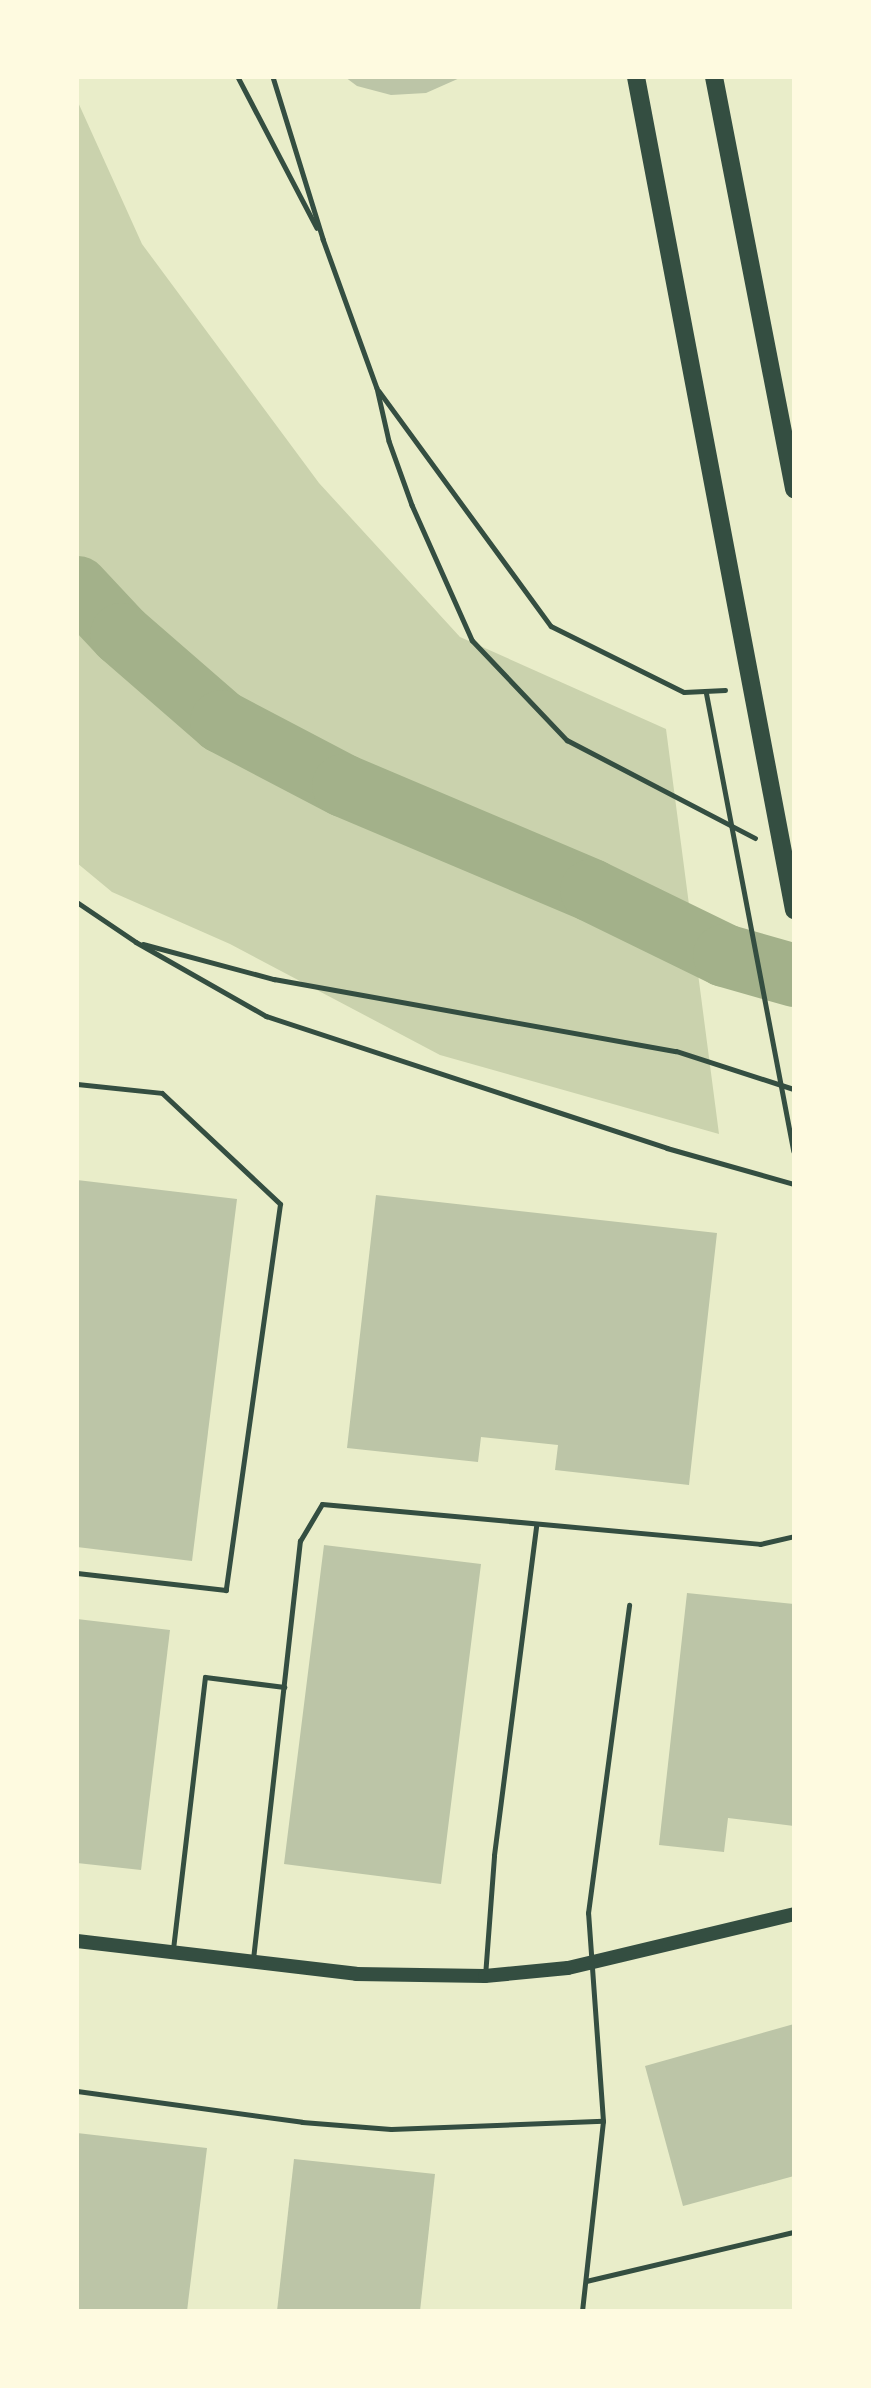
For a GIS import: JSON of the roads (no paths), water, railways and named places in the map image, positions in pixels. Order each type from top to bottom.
[{"type":"main road","points":[[636,77],[794,910]]},
{"type":"main road","points":[[714,77],[794,489]]},
{"type":"main road","points":[[77,1941],[356,1974],[485,1976],[590,1963],[794,1914]]},
{"type":"lane","points":[[77,1084],[162,1093],[280,1204],[226,1590],[77,1573]]},
{"type":"lane","points":[[253,1962],[300,1541],[322,1504],[536,1526],[760,1544],[794,1536]]},
{"type":"lane","points":[[485,1976],[494,1855],[536,1526]]},
{"type":"lane","points":[[582,2311],[603,2121],[588,1913],[629,1605]]},
{"type":"lane","points":[[173,1952],[205,1678],[284,1687]]},
{"type":"lane","points":[[77,2091],[302,2122],[391,2129],[603,2121]]},
{"type":"lane","points":[[586,2281],[794,2232]]},
{"type":"waterway","points":[[77,587],[121,634],[221,721],[343,785],[591,890],[724,955],[794,975]]}]
